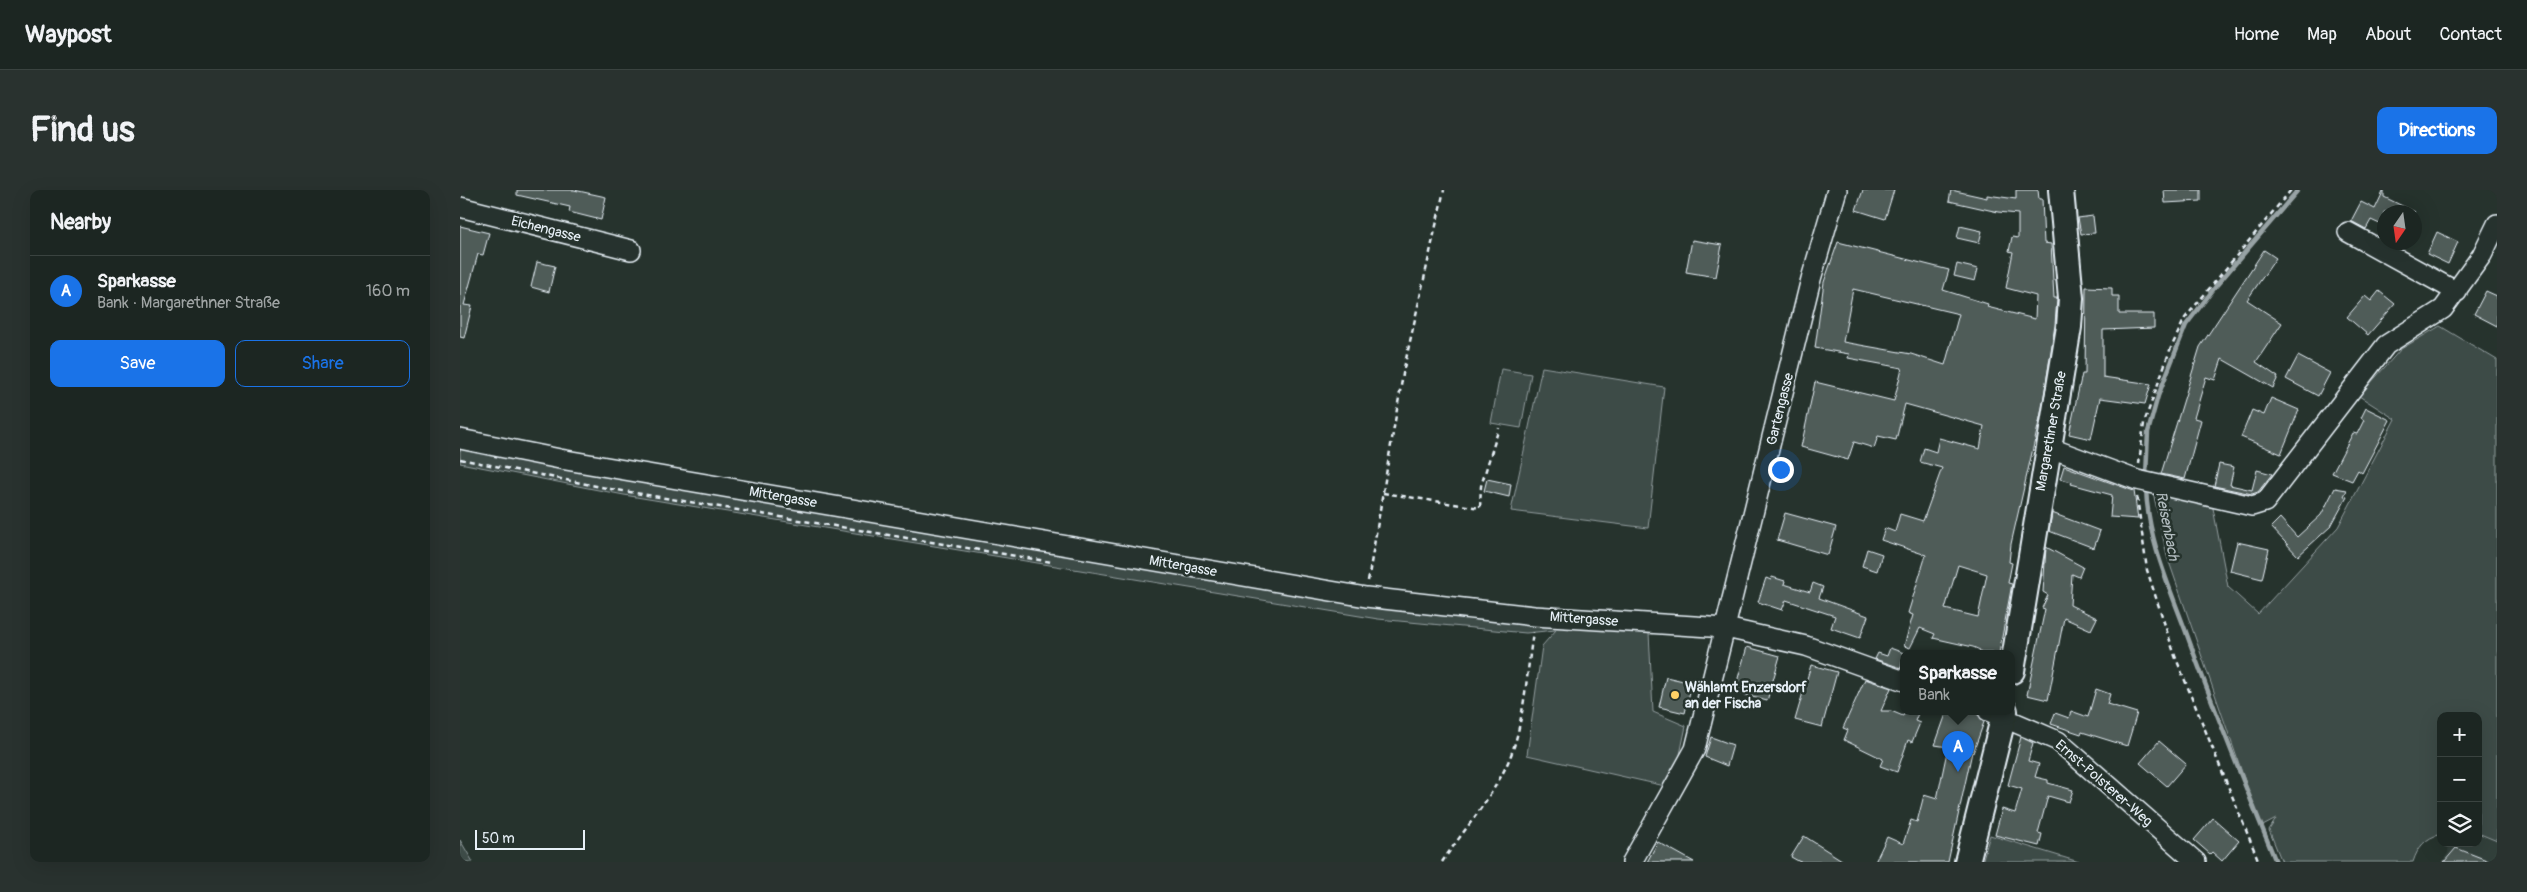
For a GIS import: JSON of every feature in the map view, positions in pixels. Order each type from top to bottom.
[{"type":"main road","name":"Margarethner Straße","points":[[2015,652],[2070,318],[2061,190]]},
{"type":"main road","points":[[1968,862],[1999,715]]},
{"type":"street","name":"Gartengasse","points":[[1632,862],[1695,749],[1811,279],[1837,190]]},
{"type":"street","name":"Eichengasse","points":[[460,207],[631,250]]},
{"type":"street","points":[[2048,447],[2136,480],[2155,485],[2252,506],[2265,502],[2386,345],[2443,309],[2489,260],[2497,224]]},
{"type":"street","points":[[2348,232],[2457,292]]},
{"type":"street","name":"Mittergasse","points":[[460,439],[560,459],[1366,597],[1534,616],[1726,628],[1806,646],[1900,680]]},
{"type":"street","name":"Ernst-Polsterer-Weg","points":[[2003,715],[2058,741],[2196,862]]},
{"type":"path","points":[[1366,597],[1404,368],[1444,190]]},
{"type":"path","points":[[2259,862],[2175,656],[2147,570],[2136,480],[2144,422],[2170,350],[2185,318],[2292,190]]},
{"type":"path","points":[[1383,493],[1480,508],[1480,486],[1499,428]]},
{"type":"path","points":[[1442,862],[1500,776],[1509,759],[1516,736],[1534,616]]},
{"type":"shaded area","points":[[2440,326],[2497,360],[2497,841],[2482,835],[2482,712],[2437,712],[2437,836],[2423,844],[2413,862],[2282,862],[2269,830],[2276,819],[2261,827],[2167,556],[2153,492],[2213,508],[2228,587],[2258,614],[2338,527],[2395,419],[2359,396],[2401,349]]},
{"type":"shaded area","points":[[1542,367],[1664,387],[1648,528],[1511,511]]},
{"type":"shaded area","points":[[1501,369],[1531,374],[1521,428],[1491,423]]},
{"type":"shaded area","points":[[460,446],[730,482],[1353,587],[1532,606],[1648,613],[1653,712],[1686,726],[1678,764],[1665,786],[1527,755],[1542,646],[1556,630],[1526,633],[1378,619],[624,495],[460,463]]},
{"type":"shaded area","points":[[1990,835],[2079,862],[1982,862]]},
{"type":"shaded area","points":[[2482,835],[2497,841],[2497,862],[2442,862],[2448,853],[2449,847],[2482,847]]},
{"type":"shaded area","points":[[460,840],[473,862],[460,862]]},
{"type":"building","points":[[517,190],[574,190],[606,197],[601,220],[569,212],[570,207],[517,195]]},
{"type":"building","points":[[1863,190],[1894,190],[1885,219],[1856,210]]},
{"type":"building","points":[[1951,190],[1987,198],[1987,195],[2016,199],[2016,190],[2038,190],[2039,199],[2042,199],[2044,243],[2051,244],[2054,298],[2057,298],[2055,325],[2042,409],[2011,544],[2009,562],[2012,563],[2008,583],[2012,584],[2000,650],[1980,650],[1933,638],[1935,634],[1920,628],[1910,648],[1904,646],[1913,615],[1908,613],[1926,555],[1881,540],[1885,528],[1895,532],[1900,514],[1923,521],[1942,468],[1920,462],[1924,448],[1936,452],[1939,438],[1980,449],[1984,426],[1905,404],[1896,440],[1878,436],[1874,448],[1854,442],[1848,460],[1801,447],[1815,382],[1894,401],[1902,368],[1848,358],[1849,354],[1815,348],[1824,282],[1838,242],[1949,270],[1943,290],[1988,304],[1987,307],[2035,319],[2036,296],[2006,288],[2013,252],[2009,251],[2012,237],[2018,238],[2018,214],[1998,212],[1949,201]],"holes":[[[1853,289],[1959,314],[1945,365],[1911,354],[1843,342]],[[1958,565],[1987,574],[1978,617],[1945,609]]]},
{"type":"building","points":[[2164,190],[2201,190],[2201,201],[2165,203]]},
{"type":"building","points":[[2384,190],[2384,197],[2401,205],[2377,205],[2377,223],[2371,220],[2366,229],[2351,221],[2361,202],[2375,209]]},
{"type":"building","points":[[2093,216],[2095,233],[2081,234],[2078,218]]},
{"type":"building","points":[[460,226],[489,233],[483,255],[478,254],[464,305],[472,306],[464,338],[460,337]]},
{"type":"building","points":[[1960,226],[1982,231],[1979,243],[1957,238]]},
{"type":"building","points":[[2437,232],[2458,242],[2448,264],[2427,254]]},
{"type":"building","points":[[1692,240],[1722,245],[1716,277],[1686,272]]},
{"type":"building","points":[[2264,250],[2276,258],[2247,300],[2282,323],[2256,362],[2278,377],[2273,388],[2222,359],[2215,380],[2206,377],[2194,418],[2201,420],[2185,479],[2161,474],[2200,347]]},
{"type":"building","points":[[537,262],[555,266],[549,292],[531,287]]},
{"type":"building","points":[[1957,264],[1978,269],[1975,281],[1954,276]]},
{"type":"building","points":[[2086,287],[2112,288],[2112,296],[2119,296],[2119,314],[2154,314],[2154,328],[2103,330],[2103,377],[2151,384],[2145,404],[2100,398],[2091,439],[2069,434],[2082,374],[2085,374]]},
{"type":"building","points":[[2379,291],[2395,304],[2368,335],[2347,317],[2365,296],[2371,301]]},
{"type":"building","points":[[2486,291],[2497,296],[2497,326],[2474,314]]},
{"type":"building","points":[[2298,356],[2330,373],[2318,396],[2286,379]]},
{"type":"building","points":[[2271,398],[2299,410],[2281,454],[2241,437],[2252,410],[2264,415]]},
{"type":"building","points":[[2366,408],[2390,420],[2362,473],[2358,470],[2352,481],[2332,473],[2353,433],[2357,434],[2364,420],[2361,418]]},
{"type":"building","points":[[2219,464],[2234,467],[2230,485],[2252,490],[2257,470],[2272,474],[2258,492],[2252,494],[2214,486]]},
{"type":"building","points":[[2064,466],[2134,491],[2138,519],[2110,517],[2112,495],[2071,484],[2072,482],[2060,479]]},
{"type":"building","points":[[1487,479],[1511,484],[1509,497],[1484,491]]},
{"type":"building","points":[[2335,488],[2347,490],[2344,496],[2347,497],[2331,526],[2298,556],[2271,527],[2280,518],[2297,537],[2321,515]]},
{"type":"building","points":[[1785,513],[1836,527],[1828,555],[1777,540]]},
{"type":"building","points":[[2052,513],[2100,531],[2094,548],[2049,531]]},
{"type":"building","points":[[2237,542],[2269,549],[2262,579],[2230,571]]},
{"type":"building","points":[[2046,547],[2083,567],[2079,577],[2072,574],[2070,605],[2097,618],[2091,630],[2064,618],[2048,700],[2027,695],[2045,609],[2042,608],[2048,595],[2043,592]]},
{"type":"building","points":[[1867,549],[1882,554],[1877,571],[1862,566]]},
{"type":"building","points":[[1772,577],[1785,581],[1784,584],[1810,592],[1813,583],[1823,587],[1819,598],[1868,616],[1860,638],[1831,628],[1835,616],[1786,600],[1782,610],[1758,602],[1766,578],[1771,580]]},
{"type":"building","points":[[1747,647],[1780,656],[1767,701],[1734,692]]},
{"type":"building","points":[[1890,648],[1900,652],[1900,668],[1875,659],[1878,653],[1887,656]]},
{"type":"building","points":[[1811,665],[1837,672],[1822,727],[1795,720]]},
{"type":"building","name":"Wählamt Enzersdorf an der Fischa","points":[[1666,677],[1692,683],[1685,713],[1659,707]]},
{"type":"building","points":[[1865,679],[1891,688],[1881,711],[1891,711],[1903,716],[1917,715],[1915,721],[1920,723],[1912,742],[1908,740],[1897,772],[1880,766],[1883,759],[1844,740],[1848,730],[1843,728]]},
{"type":"building","points":[[2096,689],[2110,694],[2107,704],[2137,713],[2127,746],[2051,724],[2055,713],[2069,718],[2071,711],[2088,717]]},
{"type":"building","points":[[1946,715],[1979,715],[1984,722],[1972,752],[1948,862],[1875,862],[1887,837],[1903,844],[1911,820],[1917,822],[1924,795],[1937,799],[1948,747],[1935,745]]},
{"type":"building","points":[[1711,737],[1733,745],[1727,766],[1705,757]]},
{"type":"building","points":[[2021,737],[2033,743],[2028,761],[2039,764],[2035,777],[2073,790],[2069,802],[2048,796],[2038,833],[2042,834],[2039,846],[1995,835],[2002,809],[2015,813],[2022,789],[2008,785]]},
{"type":"building","points":[[2159,741],[2186,764],[2167,786],[2140,763]]},
{"type":"building","points":[[2213,818],[2239,841],[2222,861],[2212,852],[2210,854],[2194,840]]},
{"type":"building","points":[[1804,836],[1845,862],[1800,862],[1791,857]]},
{"type":"building","points":[[1658,842],[1694,862],[1647,862]]},
{"type":"building","points":[[2456,848],[2489,861],[2489,862],[2444,862]]},
{"type":"waterway","name":"Reisenbach","points":[[2146,476],[2148,432],[2158,396],[2186,325],[2216,286],[2298,190]]},
{"type":"waterway","name":"Reisenbach","points":[[2146,487],[2150,524],[2166,579],[2276,862]]},
{"type":"place","name":"Wählamt Enzersdorf an der Fischa","points":[[1675,695]]},
{"type":"place","name":"Sparkasse","points":[[1958,772]]}]
